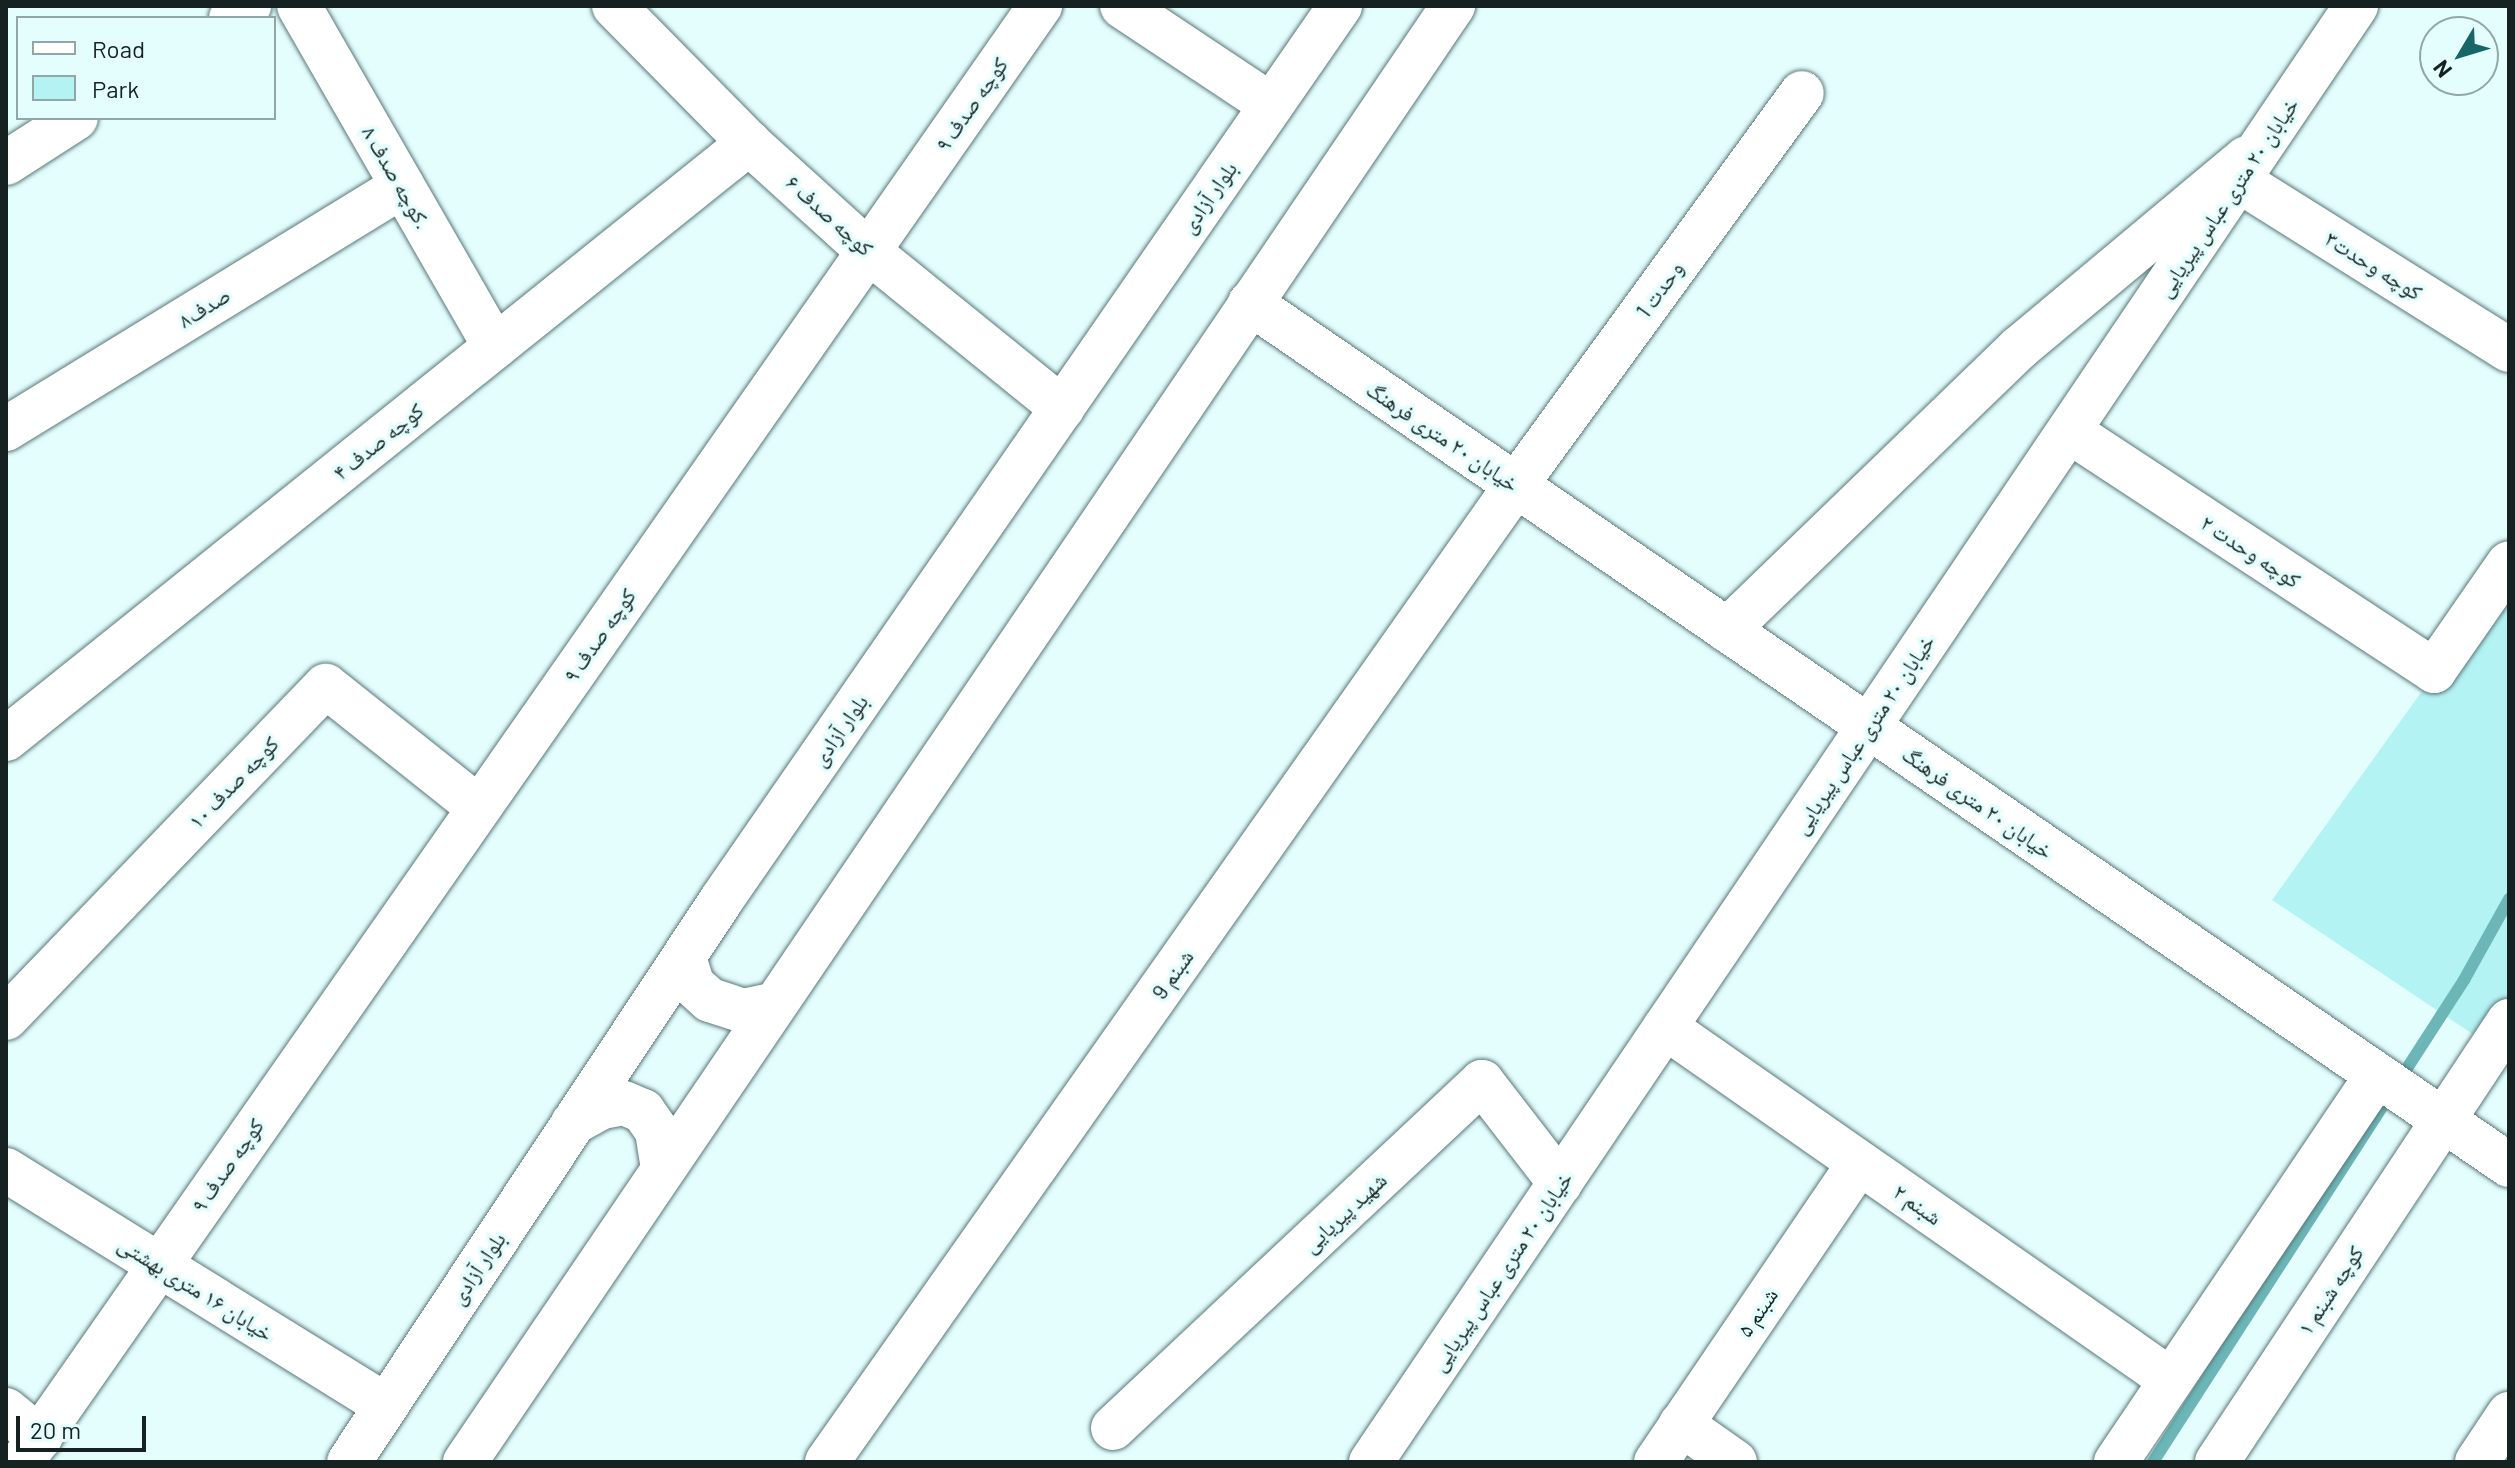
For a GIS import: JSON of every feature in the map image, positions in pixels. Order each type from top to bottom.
[{"type":"street","name":"کوچه صدف ۸.","points":[[299,6],[495,347]]},
{"type":"street","name":"کوچه صدف ۶","points":[[614,6],[749,143],[868,251],[1062,408]]},
{"type":"street","name":"کوچه صدف ۹","points":[[31,1450],[158,1264],[1040,6]]},
{"type":"street","points":[[1122,6],[1271,105]]},
{"type":"street","name":"بلوار آزادی","points":[[349,1462],[684,957],[1340,6]]},
{"type":"street","points":[[465,1462],[771,1005],[1453,6]]},
{"type":"street","name":"خیابان ۲۰ متری عباس پیریایی","points":[[1371,1462],[2356,6]]},
{"type":"street","name":"وحدت 1","points":[[1516,485],[1802,93]]},
{"type":"street","points":[[6,163],[73,120]]},
{"type":"street","name":"کوچه صدف ۴","points":[[6,739],[749,143]]},
{"type":"street","points":[[1727,630],[2019,348],[2250,163]]},
{"type":"street","name":"کوچه وحدت۳","points":[[2250,163],[2509,350]]},
{"type":"street","name":"صدف۸","points":[[6,429],[402,186]]},
{"type":"street","name":"خیابان ۲۰ متری فرهنگ","points":[[1250,303],[2509,1165]]},
{"type":"street","name":"کوچه وحدت ۲","points":[[2069,431],[2434,671],[2509,563]]},
{"type":"street","name":"شبنم 9","points":[[827,1462],[1516,485]]},
{"type":"street","name":"کوچه صدف ۱۰","points":[[6,1018],[326,686],[478,807]]},
{"type":"street","points":[[684,957],[692,984],[710,1000],[743,1011],[771,1005]]},
{"type":"street","name":"کوچه شبنم ۱","points":[[2217,1462],[2441,1118],[2509,1021]]},
{"type":"street","name":"شبنم ۲","points":[[1665,1027],[2171,1380]]},
{"type":"street","points":[[2116,1462],[2376,1076]]},
{"type":"street","name":"شهید پیریایی","points":[[1113,1428],[1482,1082],[1560,1183]]},
{"type":"street","points":[[573,1123],[602,1107],[624,1103],[643,1111],[657,1131],[663,1167]]},
{"type":"street","name":"شبنم ۵","points":[[1656,1462],[1859,1163]]},
{"type":"street","name":"خیابان ۱۶ متری بهشتی","points":[[6,1170],[386,1406]]},
{"type":"street","points":[[6,1410],[31,1450]]},
{"type":"street","points":[[1681,1424],[1735,1462]]},
{"type":"green space","points":[[2509,570],[2509,1034],[2498,1051],[2272,900]]},
{"type":"waterway","points":[[2153,1462],[2464,980],[2509,899]]}]
